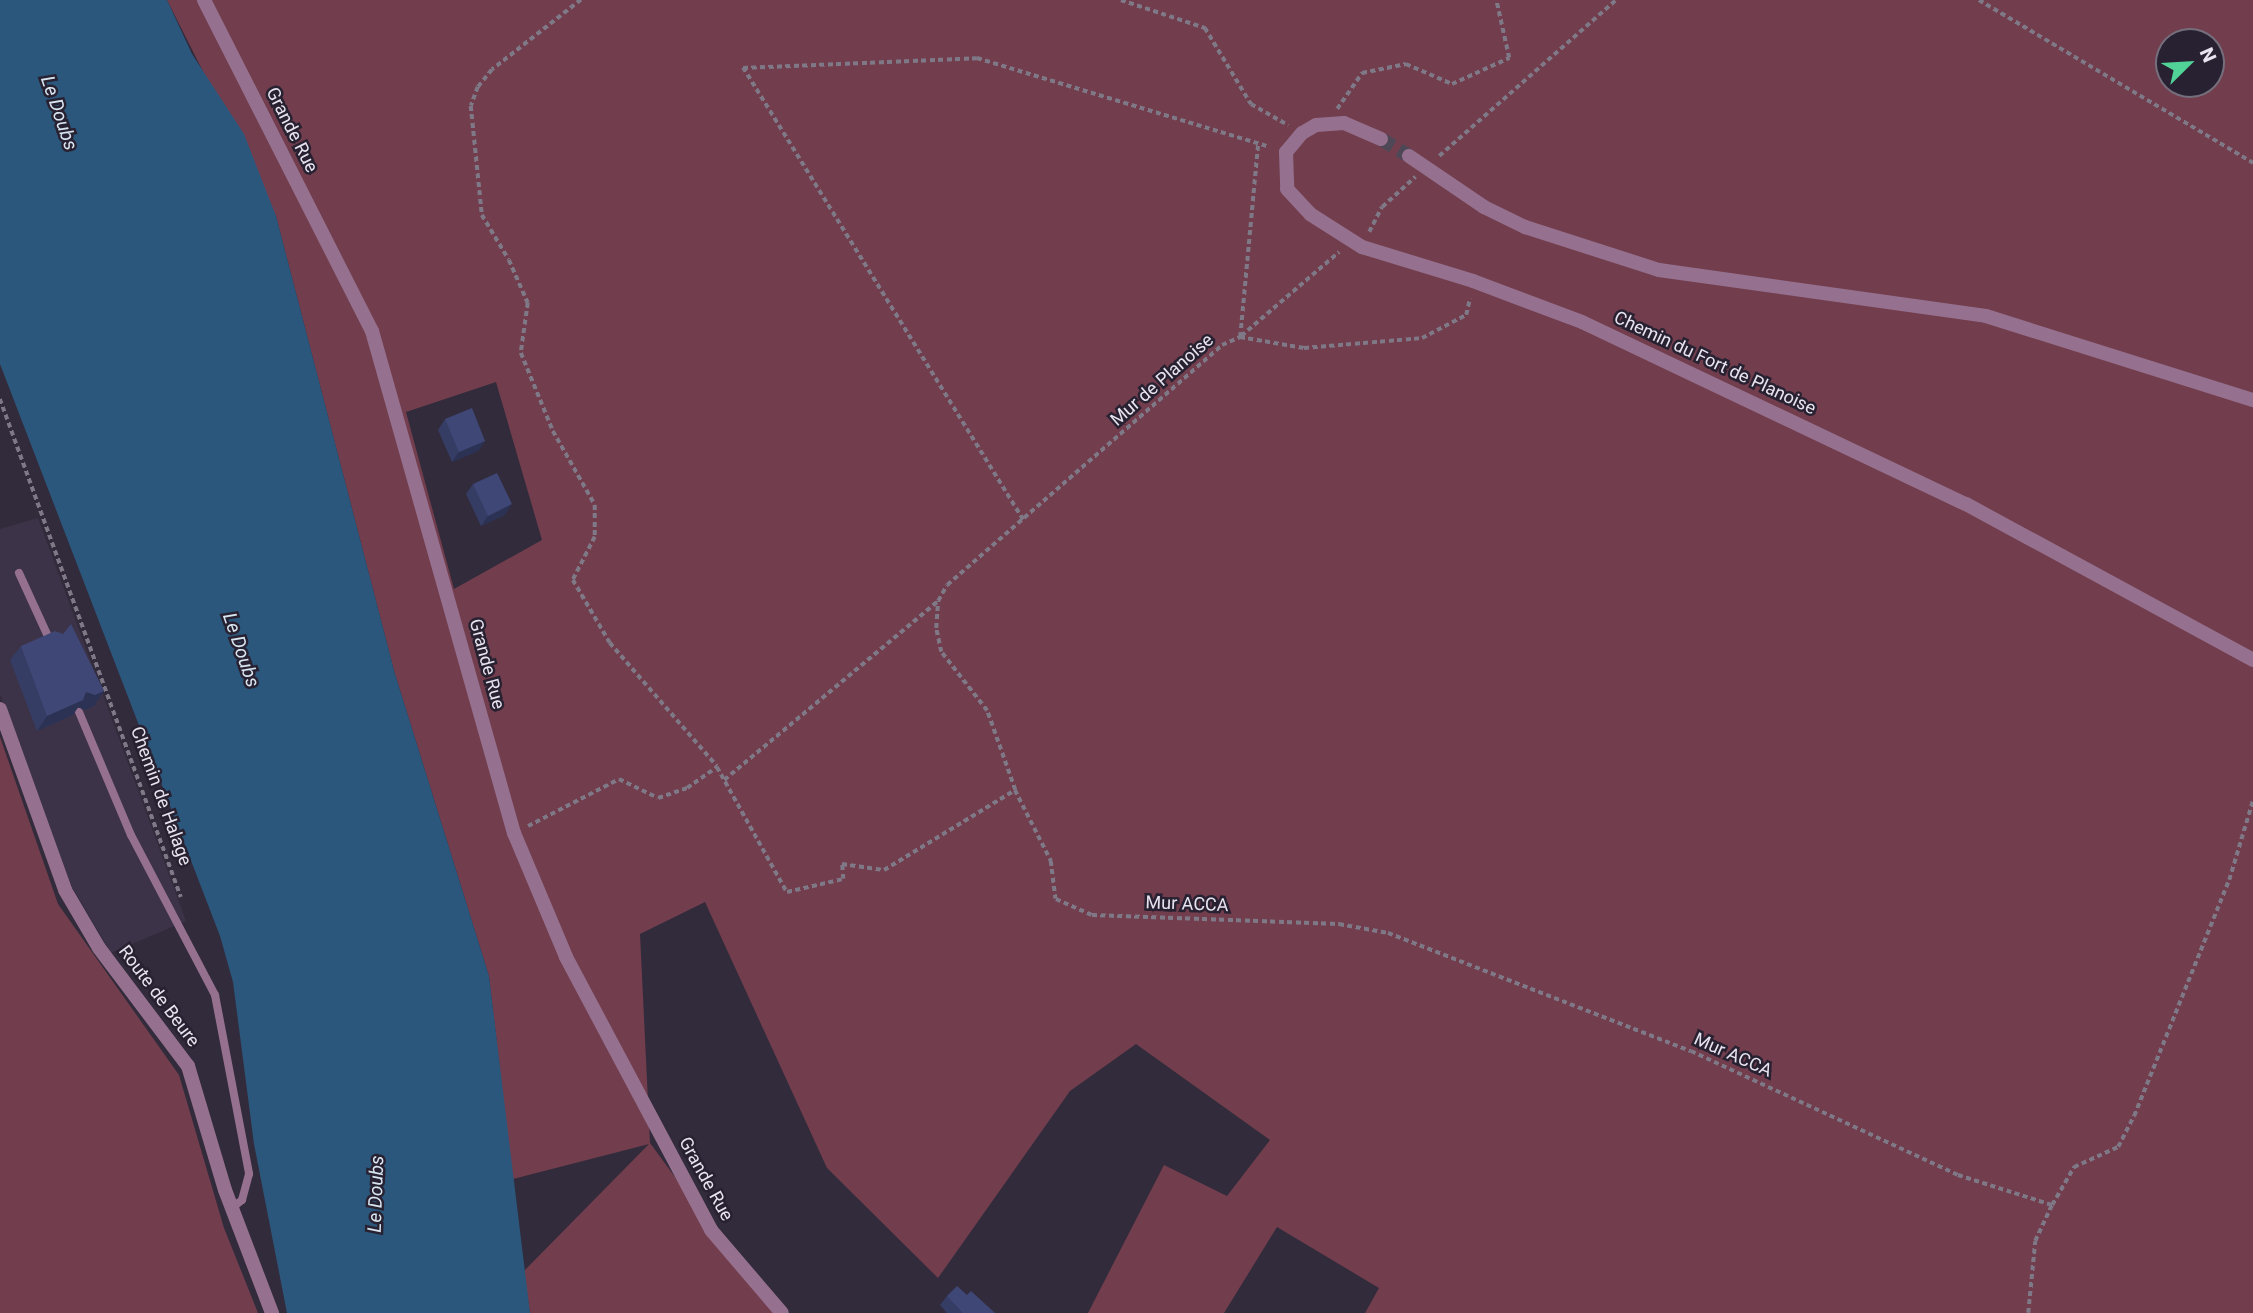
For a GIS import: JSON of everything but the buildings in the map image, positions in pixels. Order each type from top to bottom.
[{"type":"street","name":"Grande Rue","points":[[204,0],[372,331],[514,833],[566,957],[710,1230],[782,1313]]},
{"type":"street","points":[[1286,152],[1301,133],[1328,121],[1381,139]]},
{"type":"street","name":"Chemin du Fort de Planoise","points":[[1286,152],[1287,189],[1310,214],[1362,247],[1473,281],[1582,322],[1966,504],[2253,660]]},
{"type":"street","points":[[1409,156],[1483,207],[1525,227],[1658,270],[1986,316],[2253,400]]},
{"type":"street","name":"Route de Beure","points":[[0,709],[65,890],[99,948],[188,1066],[232,1208],[272,1313]]},
{"type":"lane","points":[[19,573],[51,643]]},
{"type":"lane","points":[[79,712],[131,835],[215,995],[249,1174],[242,1200],[232,1208]]},
{"type":"path","points":[[581,0],[492,70],[478,87],[471,106],[482,215],[509,260],[528,303],[521,353],[553,430],[595,505],[595,537],[573,580],[610,643],[717,767],[787,892],[842,878],[842,864],[884,870],[1015,790],[987,711],[941,652],[936,628],[938,601]]},
{"type":"path","points":[[1121,0],[1205,29],[1251,104],[1301,133]]},
{"type":"path","points":[[1328,121],[1362,73],[1406,64],[1452,84],[1509,58],[1496,0]]},
{"type":"path","points":[[1362,247],[1382,207],[1616,0]]},
{"type":"path","points":[[1979,0],[2253,163]]},
{"type":"path","points":[[1023,520],[743,68],[977,58],[1286,152]]},
{"type":"path","points":[[1240,337],[1258,144]]},
{"type":"path","points":[[1240,337],[1345,247],[1345,237]]},
{"type":"path","name":"Mur de Planoise","points":[[724,780],[938,601],[947,585],[1222,345],[1240,337],[1304,348],[1422,338],[1466,316],[1473,281]]},
{"type":"path","name":"Chemin de Halage","points":[[0,399],[183,905]]},
{"type":"path","points":[[514,833],[620,779],[658,798],[687,788],[717,767]]},
{"type":"path","name":"Mur ACCA","points":[[1015,790],[1051,861],[1056,899],[1092,915],[1339,924],[1388,933],[1691,1051],[1958,1175],[2052,1205]]},
{"type":"path","points":[[2028,1313],[2035,1241],[2074,1167],[2118,1147],[2134,1116],[2229,880],[2253,800]]},
{"type":"shaded area","points":[[167,0],[2253,0],[2253,1313],[1365,1313],[1379,1288],[1277,1227],[1224,1313],[1088,1313],[1164,1165],[1227,1196],[1270,1140],[1136,1044],[1070,1091],[938,1278],[827,1168],[705,902],[640,934],[650,1143],[775,1313],[530,1313],[524,1271],[649,1144],[513,1179],[489,976],[395,674],[276,216]],"holes":[[[496,382],[542,540],[454,589],[406,412]]]},
{"type":"shaded area","points":[[38,518],[186,921],[111,953],[61,868],[0,694],[0,529]]},
{"type":"shaded area","points":[[0,737],[58,904],[179,1075],[224,1228],[258,1313],[0,1313]]},
{"type":"water","name":"Le Doubs","points":[[0,0],[167,0],[192,54],[244,134],[276,216],[395,674],[489,976],[530,1313],[287,1313],[254,1144],[233,982],[220,936],[0,364]]},
{"type":"tunnel","points":[[1381,139],[1409,156]]}]
